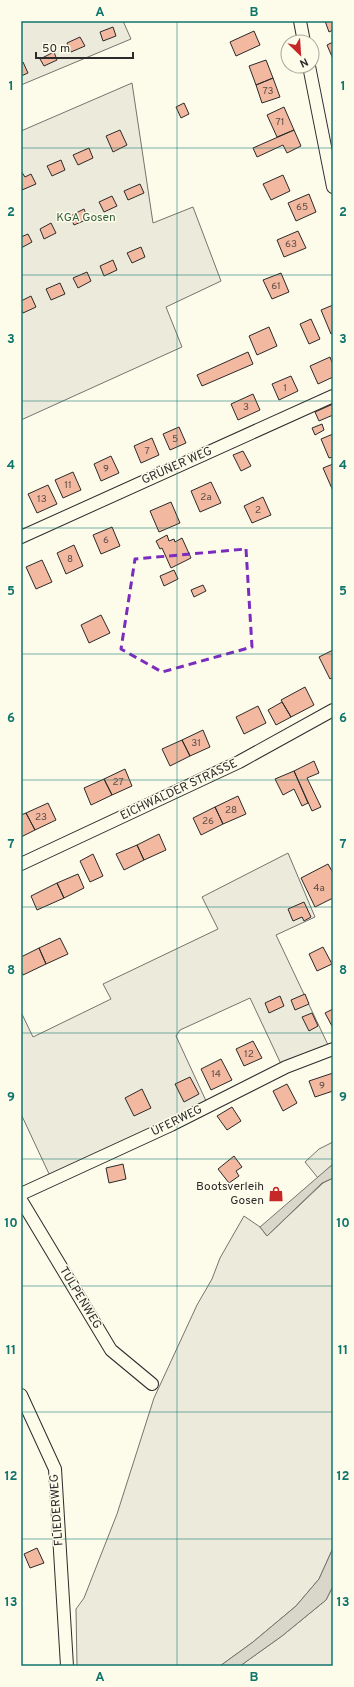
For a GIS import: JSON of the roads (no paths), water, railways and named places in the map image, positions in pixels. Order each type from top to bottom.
[{"type":"street","points":[[300,21],[302,34]]},
{"type":"street","points":[[311,74],[333,187]]},
{"type":"street","name":"GRÜNER WEG","points":[[21,537],[333,396]]},
{"type":"street","name":"EICHWALDER STRASSE","points":[[21,864],[239,762],[333,710]]},
{"type":"street","name":"UFERWEG","points":[[21,1194],[170,1125],[286,1067],[333,1049]]},
{"type":"street","name":"TULPENWEG","points":[[21,1200],[111,1350],[152,1384]]},
{"type":"street","name":"FLIEDERWEG","points":[[21,1395],[55,1469],[67,1666]]},
{"type":"place","name":"Bootsverleih Gosen","points":[[276,1194]]},
{"type":"park label","name":"KGA Gosen","points":[[86,218]]}]
